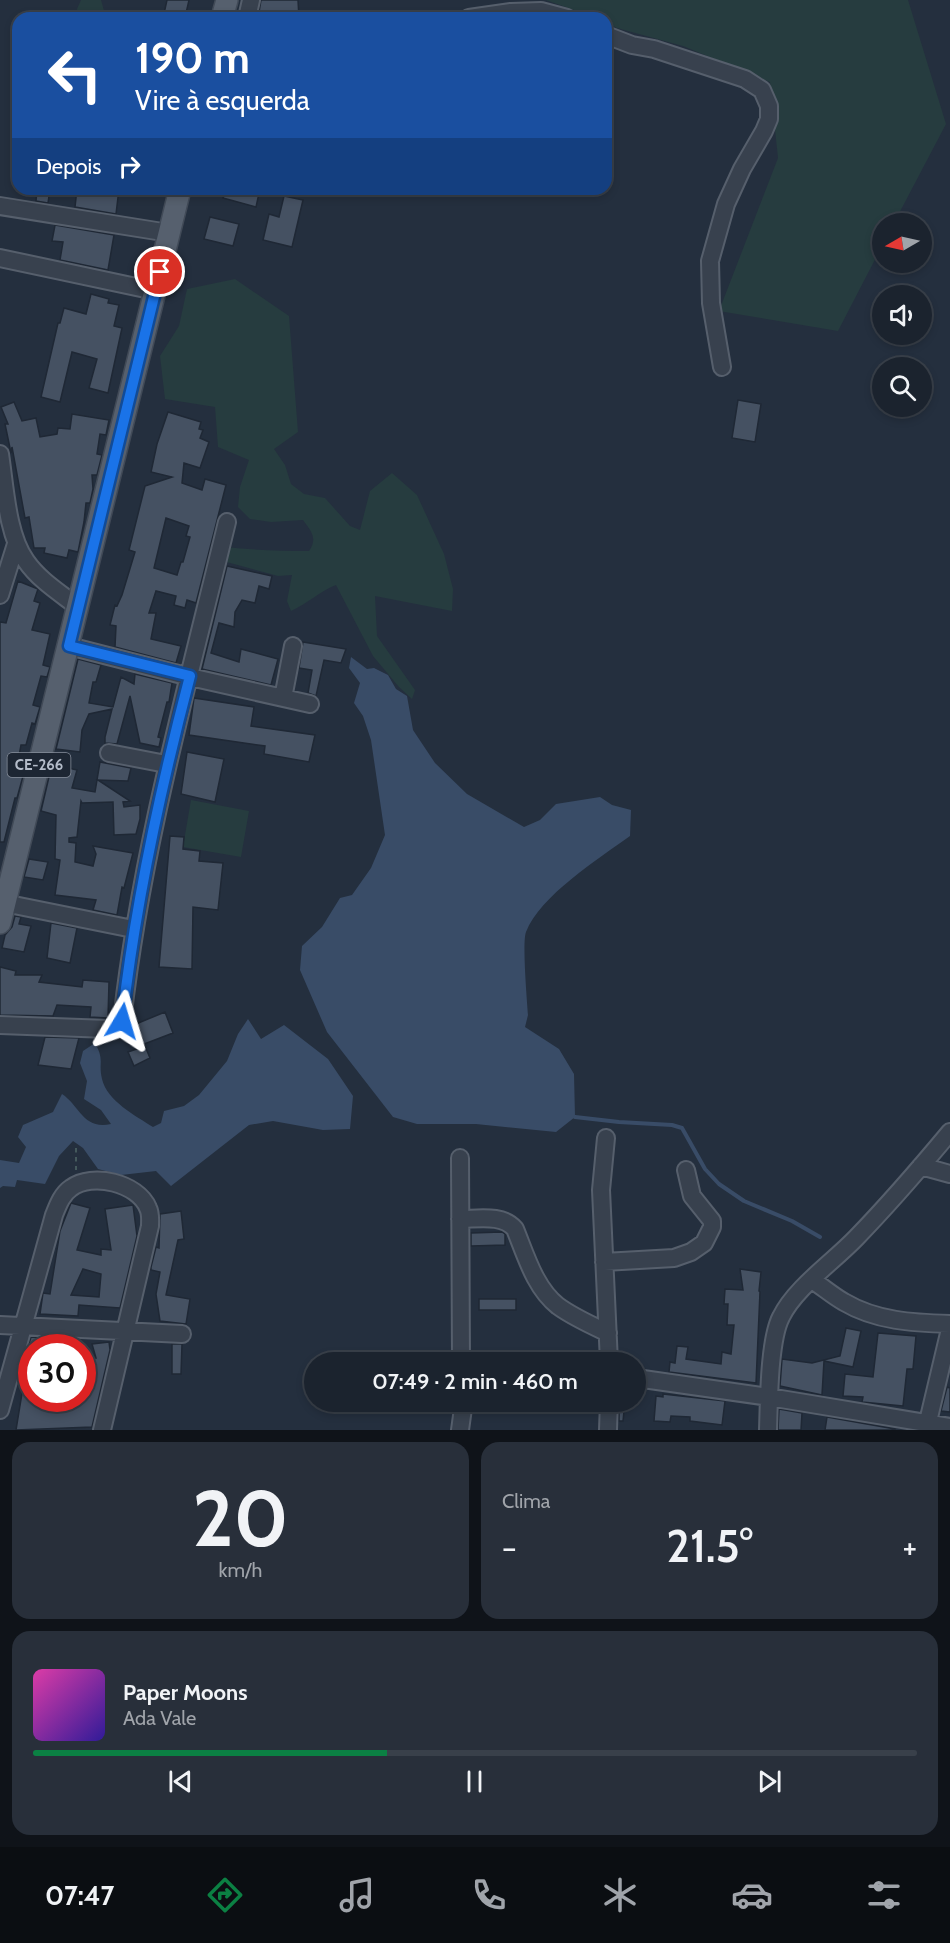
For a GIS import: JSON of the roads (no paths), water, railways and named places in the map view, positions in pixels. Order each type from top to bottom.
[{"type":"main road","points":[[78,607],[178,195]]},
{"type":"main road","name":"CE-266","points":[[2,913],[78,607]]},
{"type":"street","points":[[511,12],[545,12]]},
{"type":"street","points":[[612,37],[745,79],[762,90],[769,106],[769,119],[764,131],[742,169],[726,204],[710,261],[711,303],[722,367]]},
{"type":"street","points":[[0,206],[169,233]]},
{"type":"street","points":[[0,258],[155,291]]},
{"type":"street","points":[[0,454],[16,543],[34,572],[78,607]]},
{"type":"street","points":[[0,1025],[98,1029],[113,1028],[122,1021],[133,929],[166,764],[227,522]]},
{"type":"street","points":[[0,595],[3,572],[16,543]]},
{"type":"street","points":[[69,646],[310,704]]},
{"type":"street","points":[[283,698],[293,646]]},
{"type":"street","points":[[109,753],[166,764]]},
{"type":"street","points":[[2,913],[133,929]]},
{"type":"street","points":[[768,1430],[775,1336],[780,1319],[792,1298],[855,1239],[950,1132]]},
{"type":"street","points":[[606,1138],[601,1190],[609,1352]]},
{"type":"street","points":[[460,1158],[461,1352]]},
{"type":"street","points":[[921,1166],[950,1174]]},
{"type":"street","points":[[604,1262],[674,1258],[691,1252],[704,1243],[712,1227],[712,1221],[692,1196],[686,1170]]},
{"type":"street","points":[[0,1410],[54,1215],[65,1194],[77,1184],[96,1181],[112,1183],[129,1190],[145,1202],[149,1209],[150,1226],[102,1430]]},
{"type":"street","points":[[460,1219],[496,1219],[511,1224],[535,1276],[549,1298],[564,1310],[608,1334]]},
{"type":"street","points":[[812,1280],[844,1302],[877,1317],[916,1323],[950,1324]]},
{"type":"street","points":[[0,1325],[182,1334]]},
{"type":"street","points":[[926,1426],[950,1329]]},
{"type":"street","points":[[646,1379],[769,1397],[926,1426],[950,1427]]},
{"type":"street","points":[[608,1430],[609,1412]]},
{"type":"water","points":[[351,657],[367,669],[374,668],[388,675],[396,689],[407,696],[413,730],[435,763],[467,794],[524,827],[540,820],[556,804],[600,797],[612,805],[631,810],[630,836],[571,879],[544,905],[533,918],[526,932],[528,1015],[525,1027],[559,1049],[574,1074],[575,1117],[556,1132],[476,1124],[417,1124],[393,1117],[327,1032],[300,970],[302,946],[322,927],[340,898],[352,895],[371,868],[385,835],[371,740],[363,716],[354,703],[360,683],[349,668]]},
{"type":"water","points":[[248,1019],[261,1039],[284,1025],[328,1059],[353,1096],[350,1129],[323,1130],[273,1121],[249,1125],[171,1186],[156,1171],[121,1175],[98,1169],[83,1148],[73,1141],[59,1156],[45,1184],[17,1180],[15,1187],[0,1188],[0,1160],[19,1163],[26,1147],[18,1137],[23,1125],[53,1112],[62,1094],[94,1124],[111,1124],[101,1110],[84,1099],[87,1081],[80,1063],[83,1051],[95,1043],[101,1058],[102,1079],[105,1087],[123,1107],[153,1127],[161,1123],[164,1111],[184,1106],[199,1095],[227,1061],[238,1034]]},
{"type":"waterway","points":[[575,1117],[672,1125],[682,1128],[705,1169],[719,1184],[744,1201],[792,1221],[820,1237]]}]
